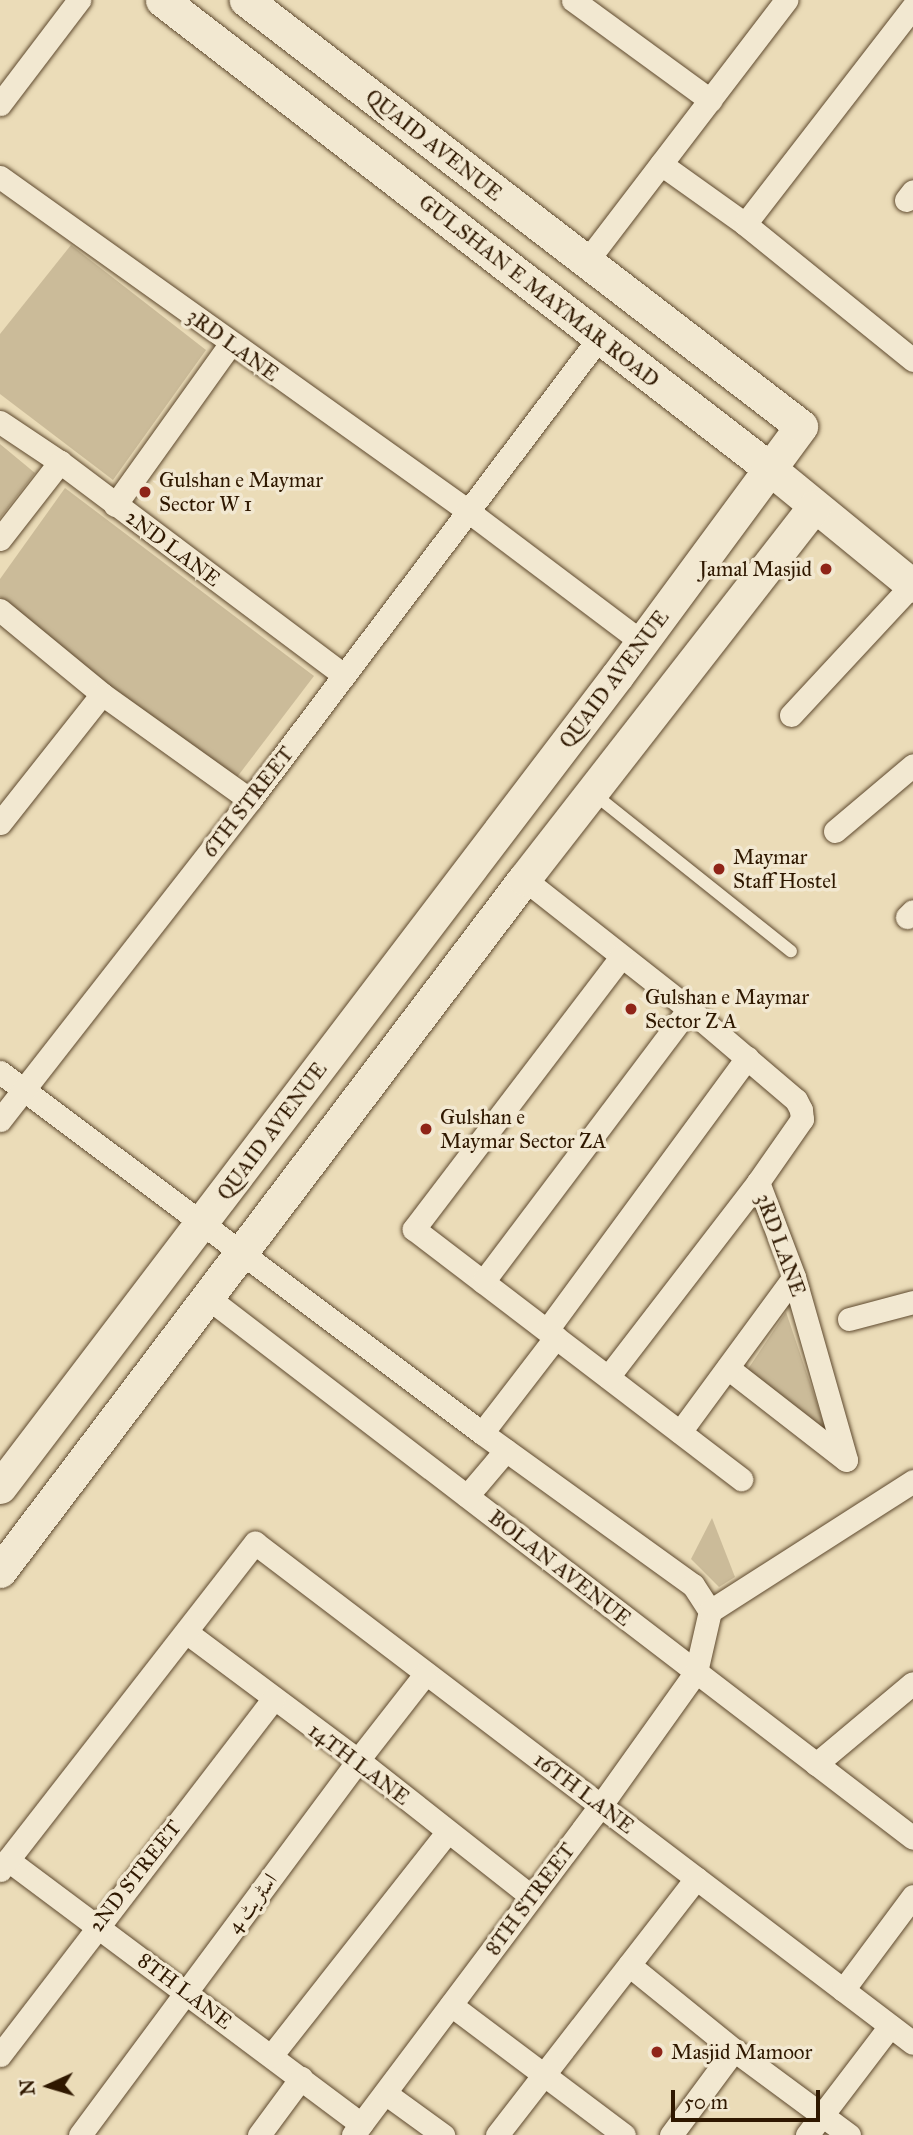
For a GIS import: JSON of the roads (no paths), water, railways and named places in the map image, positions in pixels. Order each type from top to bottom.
[{"type":"main road","name":"GULSHAN E MAYMAR ROAD","points":[[162,0],[769,468],[913,586]]},
{"type":"main road","name":"QUAID AVENUE","points":[[0,1487],[642,642],[801,426],[246,0]]},
{"type":"main road","points":[[0,1571],[207,1297],[242,1255],[524,879],[814,507]]},
{"type":"street","points":[[0,104],[79,0]]},
{"type":"street","points":[[573,0],[710,100]]},
{"type":"street","points":[[586,262],[786,0]]},
{"type":"street","points":[[745,224],[908,23]]},
{"type":"street","points":[[661,164],[745,224],[913,360]]},
{"type":"street","name":"3RD LANE","points":[[0,177],[468,512],[642,642]]},
{"type":"street","name":"6TH STREET","points":[[0,1120],[250,800],[599,338]]},
{"type":"street","points":[[115,505],[231,343]]},
{"type":"street","name":"2ND LANE","points":[[0,422],[60,462],[344,675]]},
{"type":"street","points":[[0,539],[60,462]]},
{"type":"street","points":[[791,715],[913,586]]},
{"type":"street","points":[[0,610],[102,694],[250,800]]},
{"type":"street","points":[[0,823],[102,694]]},
{"type":"street","points":[[835,831],[913,765]]},
{"type":"street","name":"3RD LANE","points":[[524,879],[690,1009],[796,1100],[801,1110],[802,1118],[758,1182],[794,1277],[847,1458],[843,1460],[728,1368]]},
{"type":"street","points":[[621,957],[414,1228],[741,1479]]},
{"type":"street","points":[[483,1282],[690,1009]]},
{"type":"street","points":[[482,1433],[747,1058]]},
{"type":"street","points":[[0,1072],[482,1433],[693,1585],[710,1611]]},
{"type":"street","points":[[608,1377],[758,1182]]},
{"type":"street","points":[[680,1432],[794,1277]]},
{"type":"street","name":"BOLAN AVENUE","points":[[207,1297],[816,1764],[910,1829]]},
{"type":"street","points":[[849,1319],[913,1302]]},
{"type":"street","points":[[467,1496],[506,1450]]},
{"type":"street","points":[[696,1672],[710,1611],[913,1481]]},
{"type":"street","name":"16TH LANE","points":[[186,1632],[255,1543],[913,2043]]},
{"type":"street","points":[[4,1865],[186,1632]]},
{"type":"street","name":"14TH LANE","points":[[186,1632],[358,1760],[531,1897]]},
{"type":"street","name":"8TH STREET","points":[[357,2129],[601,1805],[696,1672]]},
{"type":"street","name":"اسٹریٹ 4","points":[[80,2135],[358,1760],[426,1673]]},
{"type":"street","points":[[816,1764],[913,1683]]},
{"type":"street","name":"2ND STREET","points":[[0,2055],[96,1926],[273,1699]]},
{"type":"street","points":[[271,2056],[447,1832]]},
{"type":"street","name":"8TH LANE","points":[[4,1865],[96,1926],[186,1991],[301,2078],[357,2129]]},
{"type":"street","points":[[497,2135],[696,1878]]},
{"type":"street","points":[[843,1990],[913,1896]]},
{"type":"street","points":[[629,1965],[734,2050],[849,2135]]},
{"type":"street","points":[[451,2005],[624,2135]]},
{"type":"street","points":[[807,2135],[890,2026]]},
{"type":"street","points":[[671,2135],[734,2050]]},
{"type":"street","points":[[259,2135],[301,2078]]},
{"type":"street","points":[[386,2093],[443,2135]]},
{"type":"lane","points":[[592,792],[791,951]]},
{"type":"place","name":"Gulshan e Maymar Sector W 1","points":[[145,492]]},
{"type":"place","name":"Jamal Masjid","points":[[826,569]]},
{"type":"place","name":"Maymar Staff Hostel","points":[[719,869]]},
{"type":"place","name":"Gulshan e Maymar Sector Z A","points":[[631,1009]]},
{"type":"place","name":"Gulshan e Maymar Sector ZA","points":[[426,1129]]},
{"type":"place","name":"Masjid Mamoor","points":[[657,2052]]}]
